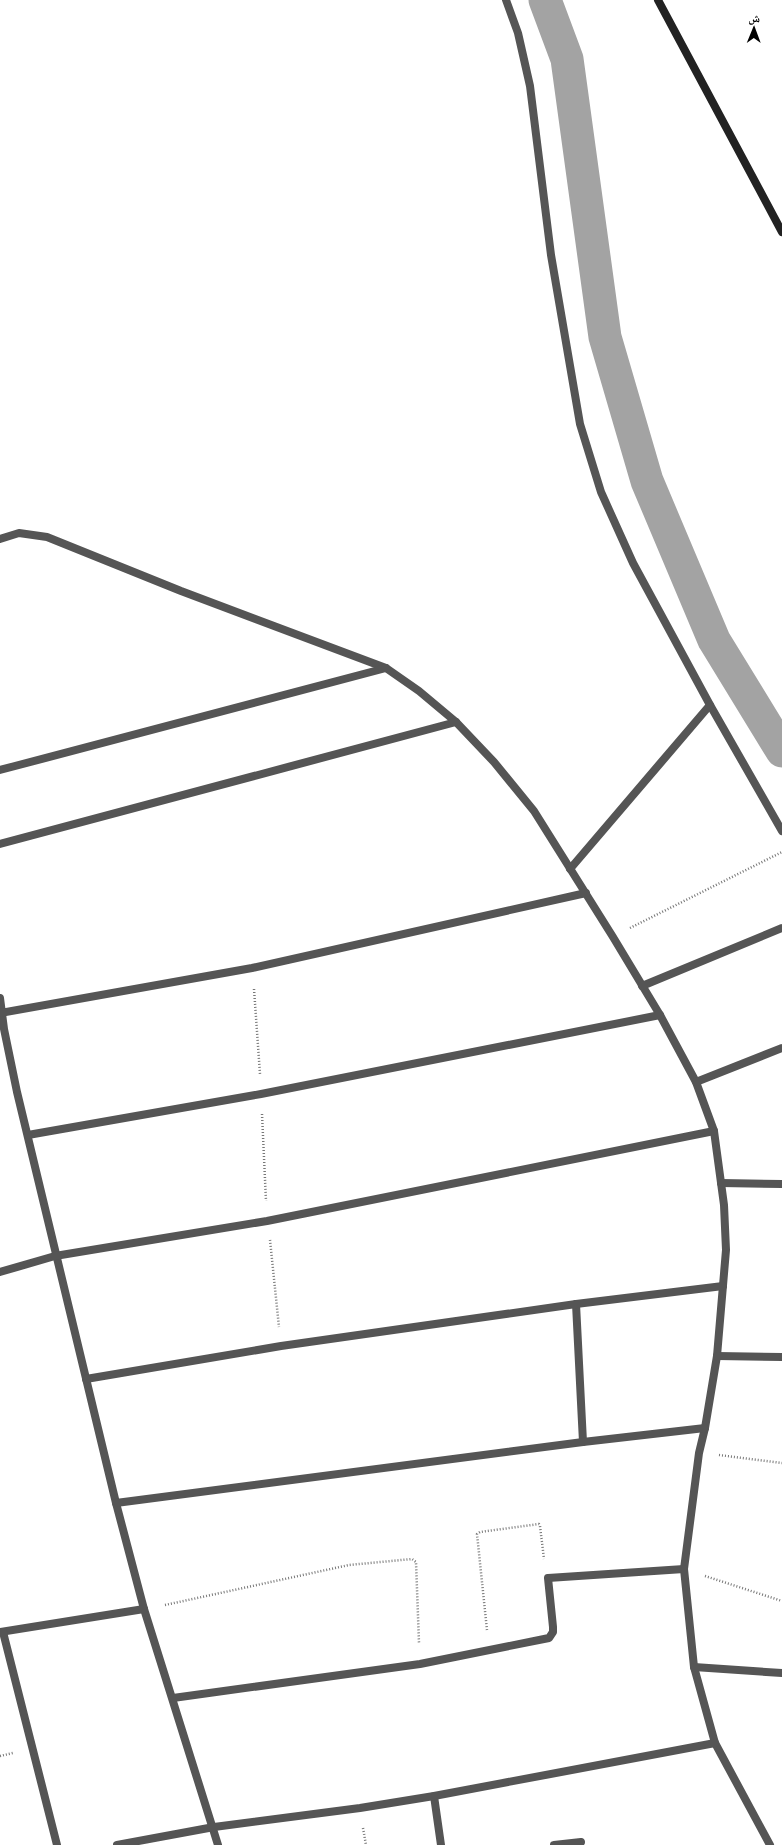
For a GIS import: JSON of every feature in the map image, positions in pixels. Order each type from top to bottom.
[{"type":"main road","points":[[658,0],[782,232]]},
{"type":"street","points":[[506,0],[518,33],[530,86],[552,254],[580,424],[601,492],[633,563],[710,705],[782,831]]},
{"type":"street","points":[[0,539],[19,532],[48,537],[182,591],[386,668],[419,691],[456,722],[494,762],[534,811],[660,1015],[696,1082],[714,1131],[721,1183],[726,1250],[717,1356],[705,1428],[699,1453],[684,1569],[694,1667],[715,1744],[770,1845]]},
{"type":"street","points":[[0,770],[386,668]]},
{"type":"street","points":[[570,869],[710,705]]},
{"type":"street","points":[[0,844],[456,722]]},
{"type":"street","points":[[1,1013],[252,968],[586,893]]},
{"type":"street","points":[[642,986],[782,928]]},
{"type":"street","points":[[0,998],[1,1013],[17,1092],[55,1256],[116,1503],[144,1609],[214,1827],[218,1845]]},
{"type":"street","points":[[28,1135],[261,1094],[660,1015]]},
{"type":"street","points":[[696,1082],[782,1048]]},
{"type":"street","points":[[0,1272],[55,1256],[267,1221],[714,1131]]},
{"type":"street","points":[[721,1183],[782,1184]]},
{"type":"street","points":[[86,1380],[281,1346],[576,1304],[723,1286]]},
{"type":"street","points":[[576,1304],[583,1442]]},
{"type":"street","points":[[717,1356],[782,1357]]},
{"type":"street","points":[[116,1503],[583,1442],[705,1428]]},
{"type":"street","points":[[173,1698],[420,1664],[551,1637],[553,1627],[548,1578],[684,1569]]},
{"type":"street","points":[[57,1845],[1,1632],[144,1609]]},
{"type":"street","points":[[694,1667],[782,1673]]},
{"type":"street","points":[[117,1845],[214,1827],[360,1808],[434,1796],[715,1744]]},
{"type":"street","points":[[434,1796],[441,1845]]},
{"type":"street","points":[[554,1845],[581,1842]]},
{"type":"path","points":[[613,937],[782,852]]},
{"type":"path","points":[[252,968],[261,1094],[267,1221],[281,1346]]},
{"type":"path","points":[[699,1453],[782,1463]]},
{"type":"path","points":[[490,1650],[477,1534],[480,1532],[539,1524],[544,1562],[548,1578]]},
{"type":"path","points":[[144,1609],[342,1567],[412,1559],[416,1562],[420,1664]]},
{"type":"path","points":[[684,1569],[782,1601]]},
{"type":"waterway","points":[[545,0],[567,59],[605,337],[647,481],[714,640],[782,751]]}]
